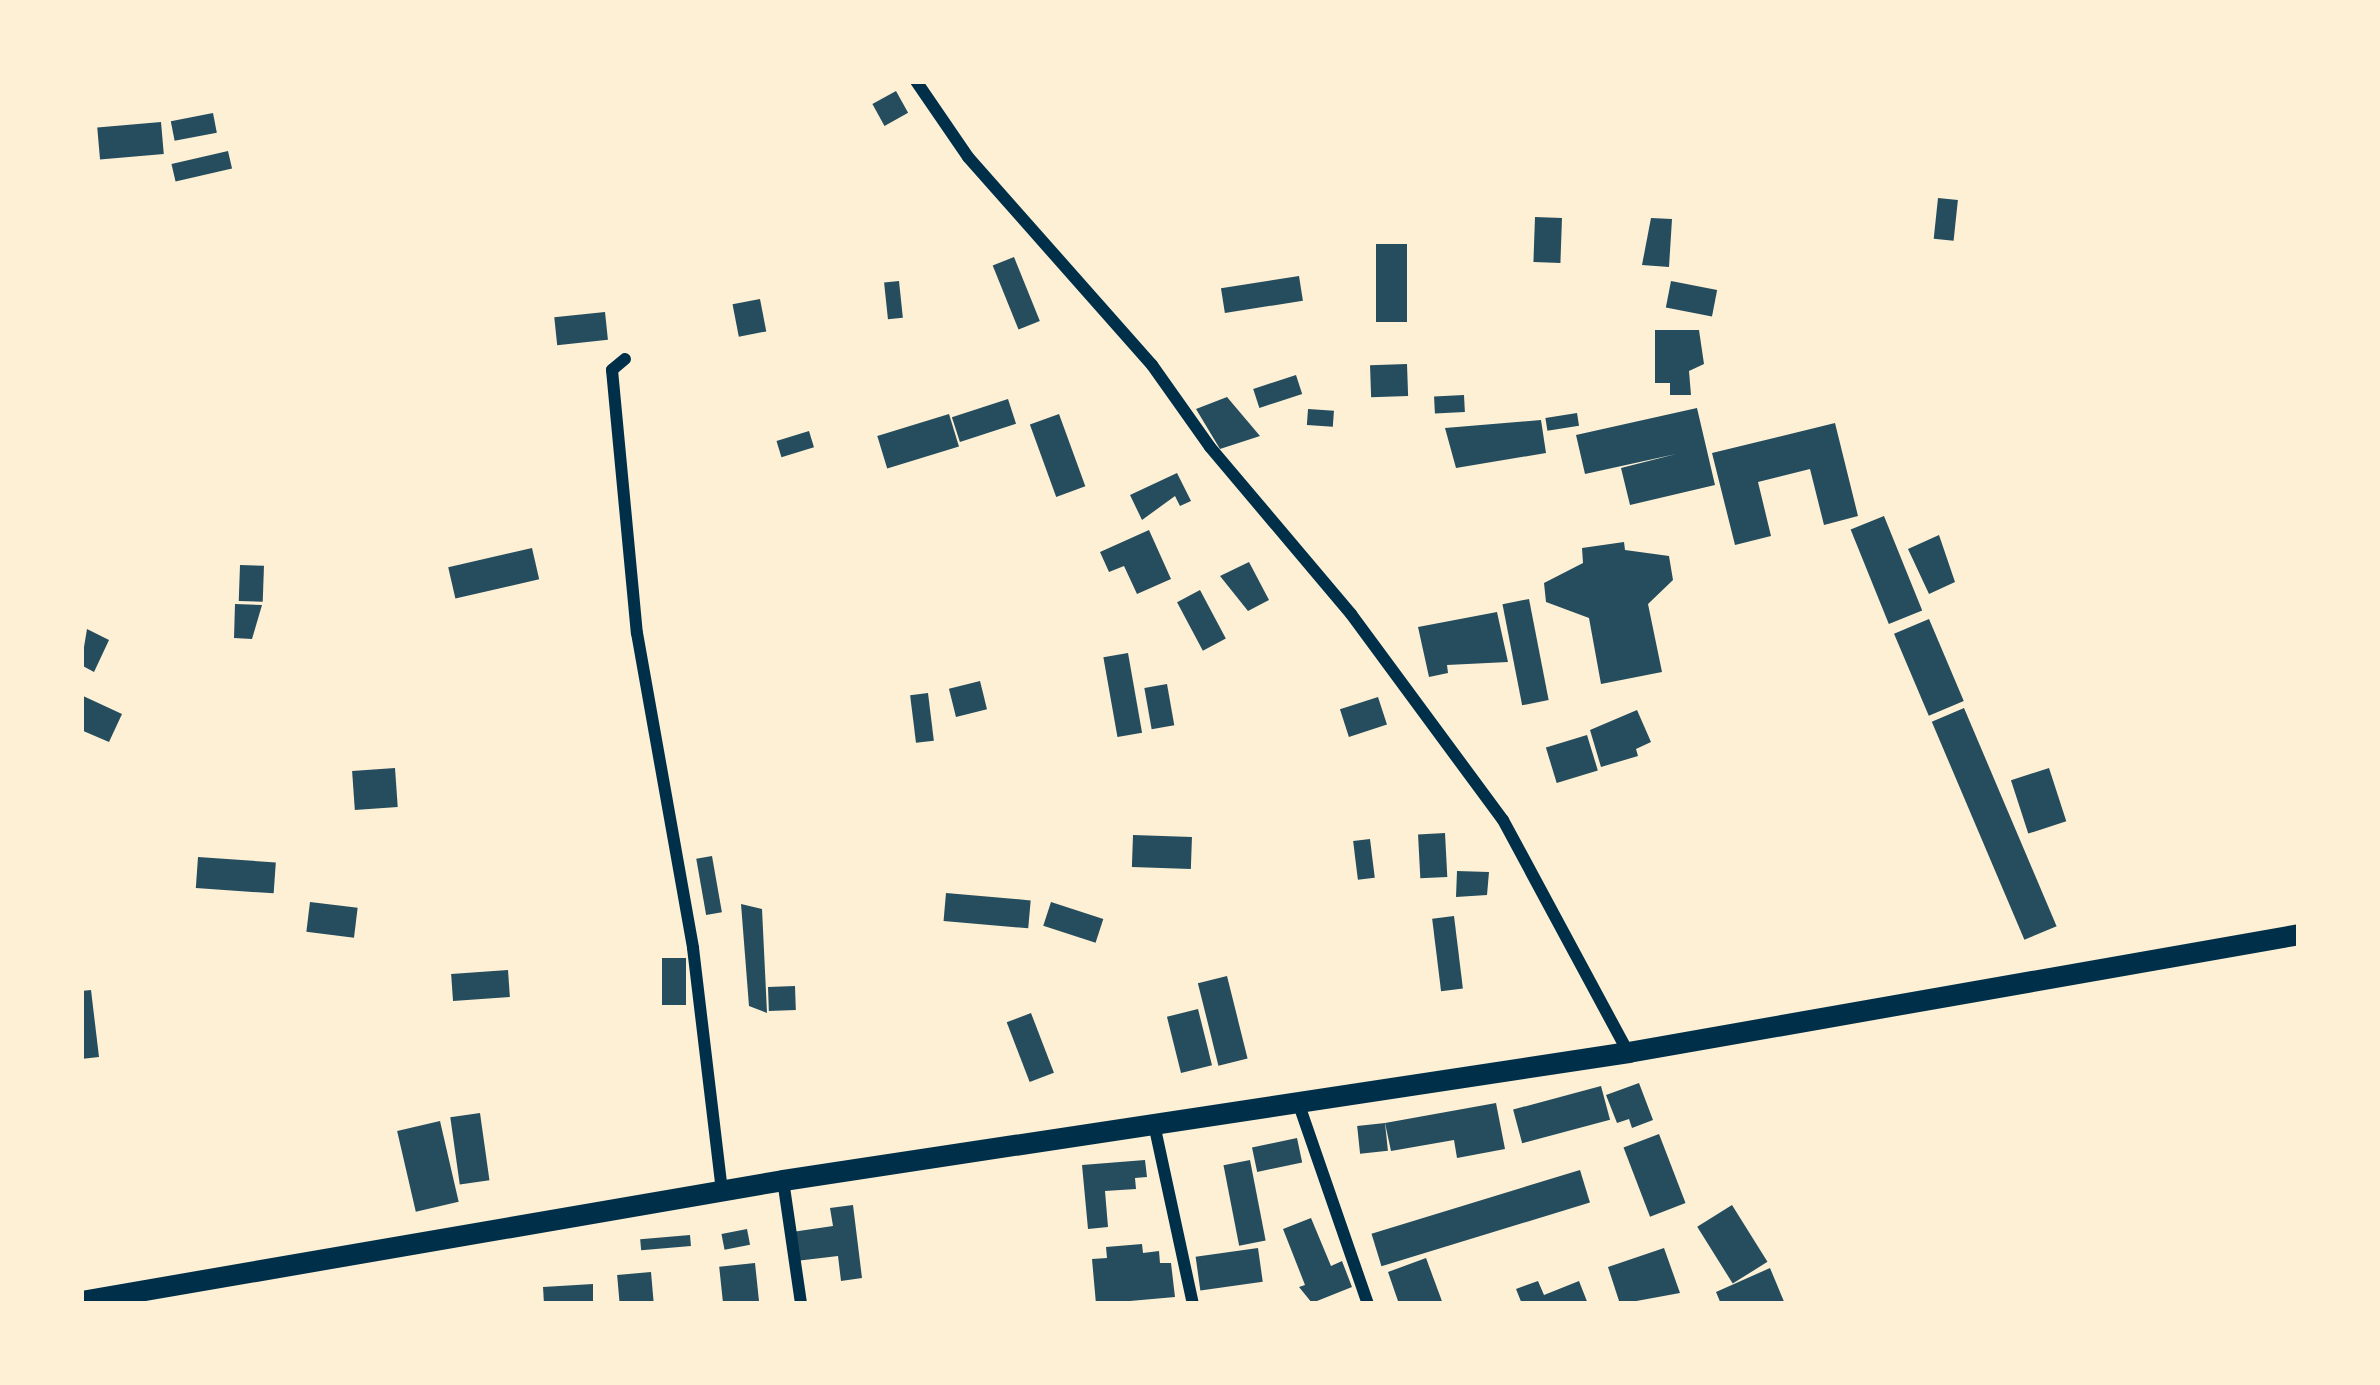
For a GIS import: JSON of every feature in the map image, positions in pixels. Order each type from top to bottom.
[{"type":"main road","points":[[81,1301],[782,1180],[1628,1052],[2299,934]]},
{"type":"street","points":[[916,81],[968,158],[1152,365],[1210,447],[1351,614],[1503,820],[1628,1052]]},
{"type":"street","points":[[625,358],[612,370],[637,633],[693,948],[722,1192]]},
{"type":"street","points":[[1298,1102],[1368,1304]]},
{"type":"street","points":[[1154,1124],[1192,1304]]},
{"type":"street","points":[[782,1180],[801,1304]]},
{"type":"building","points":[[896,91],[908,113],[885,126],[872,104]]},
{"type":"building","points":[[213,113],[217,133],[175,141],[171,121]]},
{"type":"building","points":[[161,122],[164,154],[100,159],[97,128]]},
{"type":"building","points":[[228,151],[232,169],[176,182],[171,164]]},
{"type":"building","points":[[1938,198],[1958,200],[1954,241],[1934,239]]},
{"type":"building","points":[[1535,217],[1562,218],[1560,263],[1533,262]]},
{"type":"building","points":[[1651,218],[1672,219],[1669,267],[1642,265]]},
{"type":"building","points":[[1376,244],[1407,244],[1407,322],[1376,322]]},
{"type":"building","points":[[1014,257],[1040,321],[1019,330],[993,266]]},
{"type":"building","points":[[1299,276],[1303,301],[1225,313],[1221,288]]},
{"type":"building","points":[[899,281],[903,318],[888,319],[884,283]]},
{"type":"building","points":[[1671,281],[1717,290],[1712,316],[1666,308]]},
{"type":"building","points":[[760,299],[766,331],[739,337],[733,304]]},
{"type":"building","points":[[605,312],[608,340],[557,345],[554,317]]},
{"type":"building","points":[[1655,330],[1699,330],[1704,364],[1689,371],[1691,395],[1670,395],[1670,383],[1655,383]]},
{"type":"building","points":[[1407,364],[1408,396],[1371,397],[1370,365]]},
{"type":"building","points":[[1296,375],[1302,394],[1259,408],[1253,389]]},
{"type":"building","points":[[1464,395],[1465,412],[1435,414],[1434,397]]},
{"type":"building","points":[[1227,397],[1260,436],[1220,449],[1196,409]]},
{"type":"building","points":[[1008,399],[1016,424],[960,442],[952,417]]},
{"type":"building","points":[[1697,408],[1715,485],[1630,505],[1621,468],[1676,454],[1585,474],[1576,435]]},
{"type":"building","points":[[1308,409],[1334,411],[1333,427],[1307,425]]},
{"type":"building","points":[[1577,413],[1579,426],[1547,431],[1545,418]]},
{"type":"building","points":[[949,414],[959,447],[887,468],[877,436]]},
{"type":"building","points":[[1059,414],[1085,486],[1056,497],[1030,425]]},
{"type":"building","points":[[1541,420],[1546,453],[1456,468],[1445,428]]},
{"type":"building","points":[[1835,423],[1858,516],[1824,525],[1810,469],[1758,482],[1771,536],[1735,545],[1712,453]]},
{"type":"building","points":[[809,431],[814,447],[781,457],[776,441]]},
{"type":"building","points":[[1177,473],[1191,501],[1180,506],[1175,496],[1142,520],[1130,495]]},
{"type":"building","points":[[1884,516],[1922,611],[1889,624],[1851,529]]},
{"type":"building","points":[[1149,530],[1171,579],[1137,594],[1124,566],[1109,572],[1100,552]]},
{"type":"building","points":[[1939,535],[1955,582],[1929,594],[1908,549]]},
{"type":"building","points":[[1624,542],[1625,550],[1669,556],[1673,580],[1648,604],[1662,672],[1601,684],[1589,618],[1546,602],[1544,583],[1583,563],[1582,548]]},
{"type":"building","points":[[532,548],[539,579],[455,599],[448,567]]},
{"type":"building","points":[[1249,562],[1269,600],[1248,611],[1220,576]]},
{"type":"building","points":[[240,565],[264,566],[263,602],[239,601]]},
{"type":"building","points":[[1200,590],[1226,639],[1203,651],[1177,602]]},
{"type":"building","points":[[1529,599],[1549,700],[1522,705],[1502,604]]},
{"type":"building","points":[[235,604],[262,605],[252,639],[234,638]]},
{"type":"building","points":[[1497,612],[1508,662],[1447,665],[1448,673],[1429,677],[1418,627]]},
{"type":"building","points":[[1929,619],[1964,701],[1929,716],[1894,634]]},
{"type":"building","points":[[87,629],[109,640],[94,672],[81,665]]},
{"type":"building","points":[[1128,653],[1142,733],[1117,737],[1103,657]]},
{"type":"building","points":[[980,681],[987,709],[956,717],[949,689]]},
{"type":"building","points":[[1167,684],[1174,725],[1152,729],[1144,688]]},
{"type":"building","points":[[928,693],[934,741],[916,743],[910,695]]},
{"type":"building","points":[[81,695],[122,714],[109,742],[81,730]]},
{"type":"building","points":[[1378,697],[1387,725],[1349,737],[1340,709]]},
{"type":"building","points":[[1964,708],[2057,926],[2024,940],[1932,722]]},
{"type":"building","points":[[1637,710],[1651,742],[1636,749],[1638,756],[1601,767],[1590,730]]},
{"type":"building","points":[[1587,735],[1598,770],[1557,783],[1546,748]]},
{"type":"building","points":[[395,768],[398,807],[355,810],[352,771]]},
{"type":"building","points":[[2049,768],[2066,821],[2028,834],[2011,780]]},
{"type":"building","points":[[1445,833],[1447,877],[1420,878],[1418,834]]},
{"type":"building","points":[[1133,835],[1192,837],[1191,869],[1132,867]]},
{"type":"building","points":[[1370,839],[1375,878],[1358,880],[1353,841]]},
{"type":"building","points":[[712,856],[722,912],[706,915],[696,859]]},
{"type":"building","points":[[198,857],[276,862],[274,893],[196,888]]},
{"type":"building","points":[[1457,871],[1489,872],[1487,895],[1456,897]]},
{"type":"building","points":[[946,893],[1031,900],[1028,928],[944,921]]},
{"type":"building","points":[[310,902],[358,908],[354,938],[306,932]]},
{"type":"building","points":[[1051,902],[1103,919],[1096,943],[1043,926]]},
{"type":"building","points":[[741,904],[762,909],[767,1013],[749,1006]]},
{"type":"building","points":[[1454,916],[1463,988],[1441,991],[1432,919]]},
{"type":"building","points":[[662,958],[686,958],[686,1005],[662,1005]]},
{"type":"building","points":[[508,970],[510,997],[453,1001],[451,974]]},
{"type":"building","points":[[1227,976],[1248,1058],[1218,1066],[1198,983]]},
{"type":"building","points":[[795,986],[796,1010],[769,1011],[768,987]]},
{"type":"building","points":[[91,990],[99,1057],[81,1059],[81,991]]},
{"type":"building","points":[[1198,1009],[1212,1065],[1181,1073],[1167,1017]]},
{"type":"building","points":[[1031,1013],[1054,1073],[1030,1082],[1007,1022]]},
{"type":"building","points":[[1639,1083],[1653,1120],[1632,1128],[1629,1119],[1617,1123],[1606,1095]]},
{"type":"building","points":[[1601,1086],[1610,1120],[1522,1143],[1513,1110]]},
{"type":"building","points":[[1496,1103],[1505,1149],[1457,1158],[1454,1140],[1391,1151],[1385,1123]]},
{"type":"building","points":[[480,1113],[489,1180],[460,1185],[450,1117]]},
{"type":"building","points":[[440,1121],[459,1202],[416,1212],[397,1131]]},
{"type":"building","points":[[1385,1123],[1388,1151],[1360,1154],[1357,1126]]},
{"type":"building","points":[[1659,1134],[1686,1203],[1650,1217],[1624,1148]]},
{"type":"building","points":[[1297,1138],[1302,1162],[1257,1172],[1252,1148]]},
{"type":"building","points":[[1145,1160],[1147,1177],[1135,1178],[1136,1189],[1105,1191],[1108,1227],[1088,1229],[1082,1165]]},
{"type":"building","points":[[1250,1160],[1266,1240],[1239,1246],[1223,1165]]},
{"type":"building","points":[[1580,1170],[1590,1203],[1381,1266],[1372,1234]]},
{"type":"building","points":[[853,1205],[862,1278],[841,1281],[838,1256],[796,1261],[792,1232],[833,1226],[830,1208]]},
{"type":"building","points":[[1732,1205],[1768,1262],[1733,1284],[1697,1227]]},
{"type":"building","points":[[1311,1218],[1331,1266],[1342,1261],[1352,1287],[1312,1303],[1299,1287],[1305,1285],[1283,1229]]},
{"type":"building","points":[[747,1229],[750,1245],[725,1250],[721,1234]]},
{"type":"building","points":[[690,1235],[691,1246],[641,1250],[640,1239]]},
{"type":"building","points":[[1142,1244],[1143,1253],[1159,1251],[1160,1263],[1171,1263],[1175,1297],[1096,1304],[1092,1259],[1107,1258],[1106,1247]]},
{"type":"building","points":[[1258,1248],[1263,1282],[1200,1290],[1196,1257]]},
{"type":"building","points":[[1664,1248],[1680,1293],[1620,1304],[1608,1267]]},
{"type":"building","points":[[1426,1258],[1443,1304],[1399,1304],[1388,1272]]},
{"type":"building","points":[[755,1263],[759,1304],[723,1304],[719,1267]]},
{"type":"building","points":[[1770,1268],[1785,1304],[1721,1304],[1716,1292]]},
{"type":"building","points":[[651,1272],[654,1304],[620,1304],[617,1275]]},
{"type":"building","points":[[1538,1281],[1544,1295],[1579,1281],[1588,1304],[1522,1304],[1516,1289]]},
{"type":"building","points":[[593,1284],[593,1304],[544,1304],[543,1287]]}]
